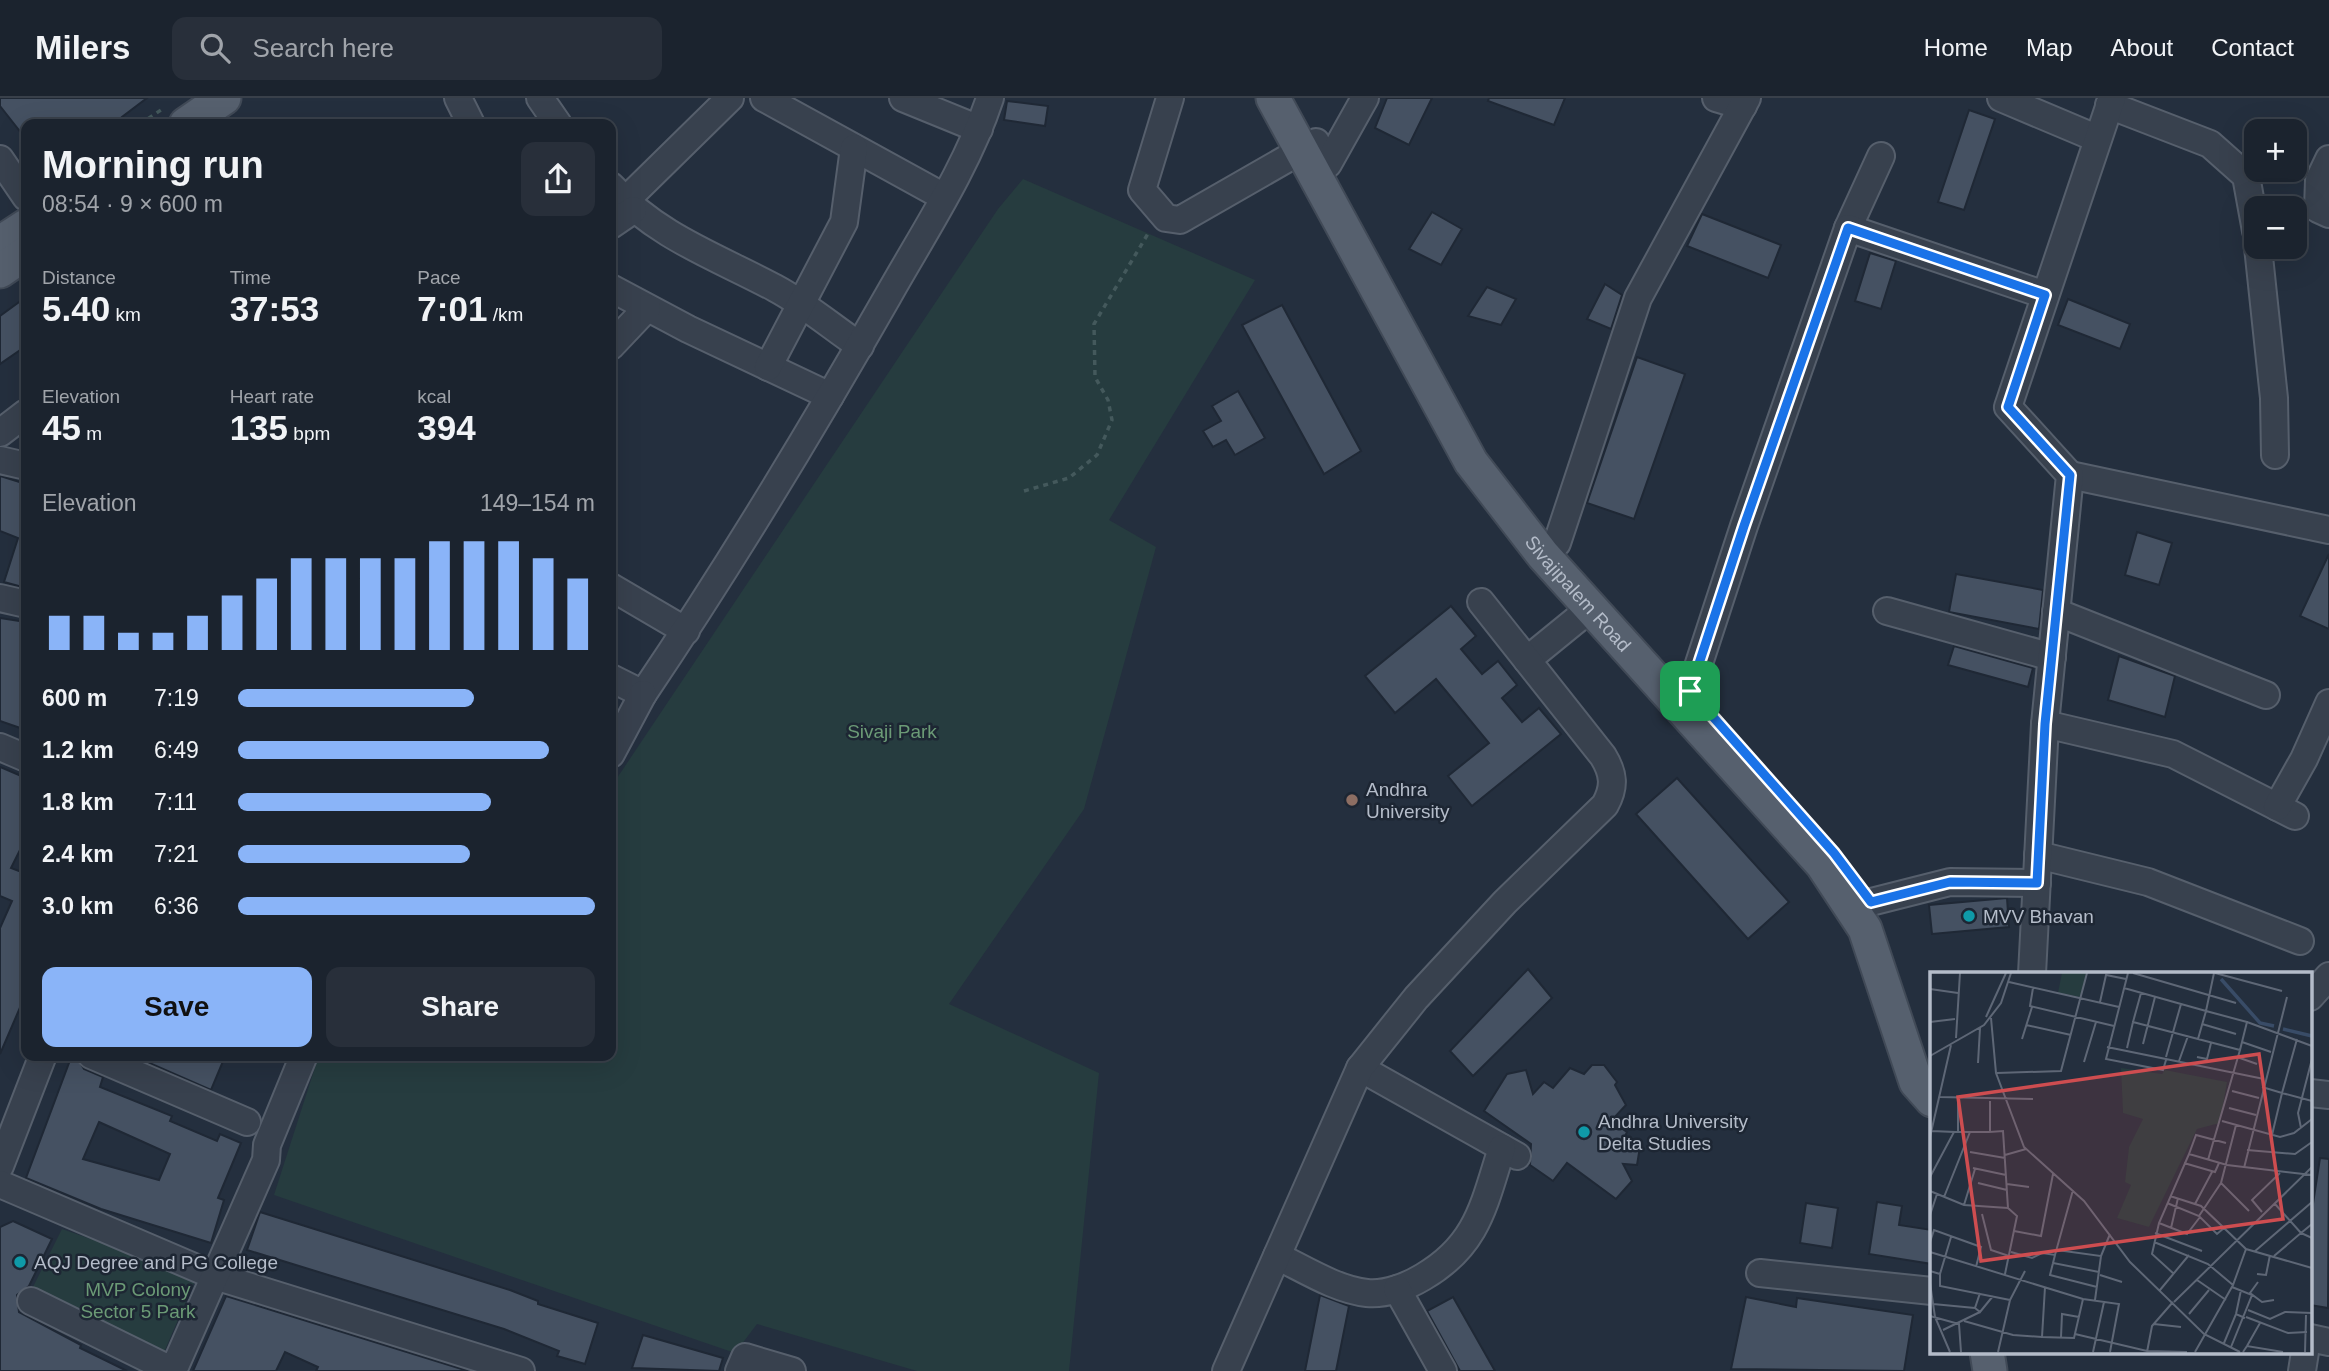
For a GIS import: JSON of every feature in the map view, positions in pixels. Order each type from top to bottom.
[{"type":"main road","points":[[176,115],[224,98]]},
{"type":"main road","points":[[221,119],[251,98]]},
{"type":"main road","name":"Sivajipalem Road","points":[[1273,98],[1315,157],[1484,449],[1557,543],[1834,853],[1883,917],[1930,1063]]},
{"type":"main road","name":"Sivajipalem Road","points":[[1293,98],[1315,157],[1471,462],[1543,555],[1822,864],[1865,929],[1916,1082],[1930,1098]]},
{"type":"main road","points":[[0,243],[21,229]]},
{"type":"main road","points":[[0,271],[21,256]]},
{"type":"street","points":[[458,98],[468,119]]},
{"type":"street","points":[[540,98],[555,119]]},
{"type":"street","points":[[730,98],[623,199],[665,233],[778,289],[860,346]]},
{"type":"street","points":[[764,98],[944,197]]},
{"type":"street","points":[[903,98],[979,129]]},
{"type":"street","points":[[616,745],[643,694],[686,631],[860,346],[944,197],[979,129],[990,98]]},
{"type":"street","points":[[1170,98],[1142,190],[1166,218],[1180,220],[1315,157],[1365,98]]},
{"type":"street","points":[[1557,543],[1638,298],[1745,102],[1716,98]]},
{"type":"street","points":[[2001,98],[2096,138]]},
{"type":"street","points":[[2250,196],[2246,176],[2210,144],[2110,102],[2008,407],[2070,475],[2329,530]]},
{"type":"street","points":[[768,367],[844,222],[854,148]]},
{"type":"street","points":[[1690,691],[1744,526],[1848,228],[1881,156]]},
{"type":"street","points":[[0,159],[21,190]]},
{"type":"street","points":[[2329,159],[2319,180],[2318,209],[2329,214]]},
{"type":"street","points":[[1848,228],[2045,295]]},
{"type":"street","points":[[2259,259],[2274,398],[2275,455]]},
{"type":"street","points":[[616,291],[830,396]]},
{"type":"street","points":[[616,341],[647,308]]},
{"type":"street","points":[[0,433],[21,417]]},
{"type":"street","points":[[0,460],[21,465]]},
{"type":"street","points":[[2032,972],[2045,724],[2070,475]]},
{"type":"street","points":[[616,590],[686,631]]},
{"type":"street","points":[[0,598],[21,603]]},
{"type":"street","points":[[1226,1371],[1360,1068],[1425,988],[1505,902],[1605,805],[1611,795],[1611,770],[1603,756],[1481,602]]},
{"type":"street","points":[[1527,660],[1592,607]]},
{"type":"street","points":[[1887,611],[2052,657]]},
{"type":"street","points":[[2056,612],[2266,695]]},
{"type":"street","points":[[616,680],[643,694]]},
{"type":"street","points":[[2045,724],[2173,754],[2286,811],[2304,759],[2329,703]]},
{"type":"street","points":[[0,747],[21,756]]},
{"type":"street","points":[[2038,855],[2148,882],[2300,941]]},
{"type":"street","points":[[1871,902],[1950,882],[2037,883]]},
{"type":"street","points":[[2312,995],[2329,976]]},
{"type":"street","points":[[0,1166],[9,1120],[41,1061]]},
{"type":"street","points":[[105,1061],[247,1122]]},
{"type":"street","points":[[31,1301],[173,1371],[266,1160],[267,1145],[302,1061]]},
{"type":"street","points":[[1277,1256],[1350,1290],[1368,1294],[1410,1285],[1445,1264],[1463,1247],[1480,1218],[1510,1152],[1360,1068]]},
{"type":"street","points":[[0,1184],[215,1276],[506,1369]]},
{"type":"street","points":[[1760,1273],[1930,1291]]},
{"type":"street","points":[[1397,1289],[1443,1371]]},
{"type":"street","points":[[739,1371],[745,1356],[792,1371]]},
{"type":"path","points":[[1024,491],[1069,478],[1097,455],[1112,420],[1108,400],[1095,377],[1094,324],[1161,213]]},
{"type":"green space","name":"Sivaji Park","points":[[1023,179],[1255,280],[1109,520],[1156,547],[1084,809],[949,1004],[1099,1073],[1069,1371],[917,1371],[757,1324],[735,1353],[274,1195],[317,1061],[616,1061],[616,780],[998,209]]},
{"type":"green space","name":"MVP Colony Sector 5 Park","points":[[62,1229],[197,1276],[161,1359],[30,1293]]},
{"type":"building","points":[[0,98],[147,98],[122,117],[123,119],[21,119],[21,133],[0,106]]},
{"type":"building","points":[[1387,98],[1432,98],[1409,145],[1375,128]]},
{"type":"building","points":[[1489,98],[1565,98],[1554,125],[1488,101]]},
{"type":"building","points":[[1007,101],[1048,106],[1045,126],[1004,120]]},
{"type":"building","points":[[1969,110],[1995,119],[1964,210],[1938,202]]},
{"type":"building","points":[[1432,212],[1462,229],[1441,265],[1409,249]]},
{"type":"building","points":[[1702,214],[1781,245],[1768,278],[1687,246]]},
{"type":"building","points":[[1870,253],[1896,261],[1881,309],[1855,301]]},
{"type":"building","points":[[1605,284],[1622,295],[1611,329],[1587,319]]},
{"type":"building","points":[[1487,287],[1516,299],[1501,325],[1468,316]]},
{"type":"building","points":[[2068,299],[2130,324],[2120,349],[2058,325]]},
{"type":"building","points":[[21,301],[21,349],[0,364],[0,316]]},
{"type":"building","points":[[1282,305],[1361,451],[1324,474],[1242,325]]},
{"type":"building","points":[[1637,357],[1685,374],[1634,519],[1587,503]]},
{"type":"building","points":[[1238,391],[1265,438],[1235,455],[1226,440],[1213,447],[1203,431],[1221,421],[1212,406]]},
{"type":"building","points":[[0,476],[21,482],[21,587],[4,582],[18,538],[0,531]]},
{"type":"building","points":[[2137,532],[2172,543],[2159,585],[2125,575]]},
{"type":"building","points":[[2329,554],[2329,629],[2300,616]]},
{"type":"building","points":[[1956,574],[2043,590],[2039,629],[1949,612]]},
{"type":"building","points":[[1451,606],[1476,636],[1461,649],[1482,674],[1498,661],[1517,685],[1502,698],[1522,722],[1539,708],[1561,734],[1472,806],[1448,776],[1489,743],[1436,679],[1395,713],[1365,676]]},
{"type":"building","points":[[0,618],[21,621],[21,728],[0,721]]},
{"type":"building","points":[[1954,646],[2033,668],[2028,687],[1948,665]]},
{"type":"building","points":[[2119,656],[2175,676],[2165,717],[2108,700]]},
{"type":"building","points":[[0,767],[21,776],[21,848],[11,868],[21,872],[21,1005],[0,1054],[0,928],[12,901],[0,896]]},
{"type":"building","points":[[1677,778],[1789,902],[1748,939],[1636,814]]},
{"type":"building","name":"MVV Bhavan","points":[[2007,898],[2009,927],[1932,934],[1929,905]]},
{"type":"building","points":[[1528,969],[1552,998],[1473,1076],[1450,1051]]},
{"type":"building","points":[[70,1061],[79,1061],[84,1069],[103,1077],[100,1087],[172,1116],[170,1121],[217,1141],[220,1134],[241,1143],[218,1198],[224,1200],[211,1243],[101,1209],[26,1178]],"holes":[[[99,1122],[170,1154],[159,1180],[83,1159]]]},
{"type":"building","points":[[145,1061],[223,1061],[211,1090]]},
{"type":"building","name":"Andhra University Delta Studies","points":[[1592,1065],[1604,1065],[1617,1082],[1615,1085],[1626,1105],[1611,1121],[1627,1132],[1622,1143],[1640,1147],[1637,1165],[1623,1164],[1632,1181],[1616,1199],[1567,1163],[1553,1181],[1530,1165],[1531,1144],[1484,1111],[1507,1074],[1526,1070],[1533,1094],[1544,1082],[1553,1088],[1570,1068],[1584,1074]]},
{"type":"building","points":[[2320,1158],[2329,1159],[2328,1308],[2312,1305],[2312,1210]]},
{"type":"building","points":[[1877,1202],[1902,1206],[1899,1225],[1930,1230],[1930,1264],[1869,1254]]},
{"type":"building","points":[[1806,1203],[1838,1208],[1832,1248],[1800,1243]]},
{"type":"building","points":[[260,1212],[510,1290],[538,1301],[538,1304],[598,1323],[585,1364],[557,1356],[559,1351],[504,1329],[247,1250]]},
{"type":"building","points":[[13,1221],[52,1239],[29,1286],[17,1295],[19,1312],[81,1345],[80,1348],[127,1371],[0,1371],[0,1227]]},
{"type":"building","points":[[1320,1295],[1349,1306],[1336,1371],[1305,1371]]},
{"type":"building","points":[[226,1296],[468,1371],[316,1371],[318,1367],[285,1352],[276,1371],[193,1371]]},
{"type":"building","points":[[1453,1297],[1495,1371],[1460,1371],[1427,1311]]},
{"type":"building","points":[[1746,1297],[1796,1307],[1797,1298],[1913,1315],[1904,1371],[1731,1369]]},
{"type":"building","points":[[643,1335],[723,1358],[719,1371],[632,1368]]},
{"type":"place","name":"Andhra University","points":[[1352,800]]},
{"type":"place","name":"MVV Bhavan","points":[[1969,916]]},
{"type":"place","name":"Andhra University Delta Studies","points":[[1584,1132]]},
{"type":"place","name":"AQJ Degree and PG College","points":[[20,1262]]},
{"type":"route","points":[[1848,228],[2045,295],[2008,407],[2070,475],[2045,724],[2037,883],[1950,882],[1871,902],[1834,853],[1690,691],[1744,526],[1848,228]]}]
